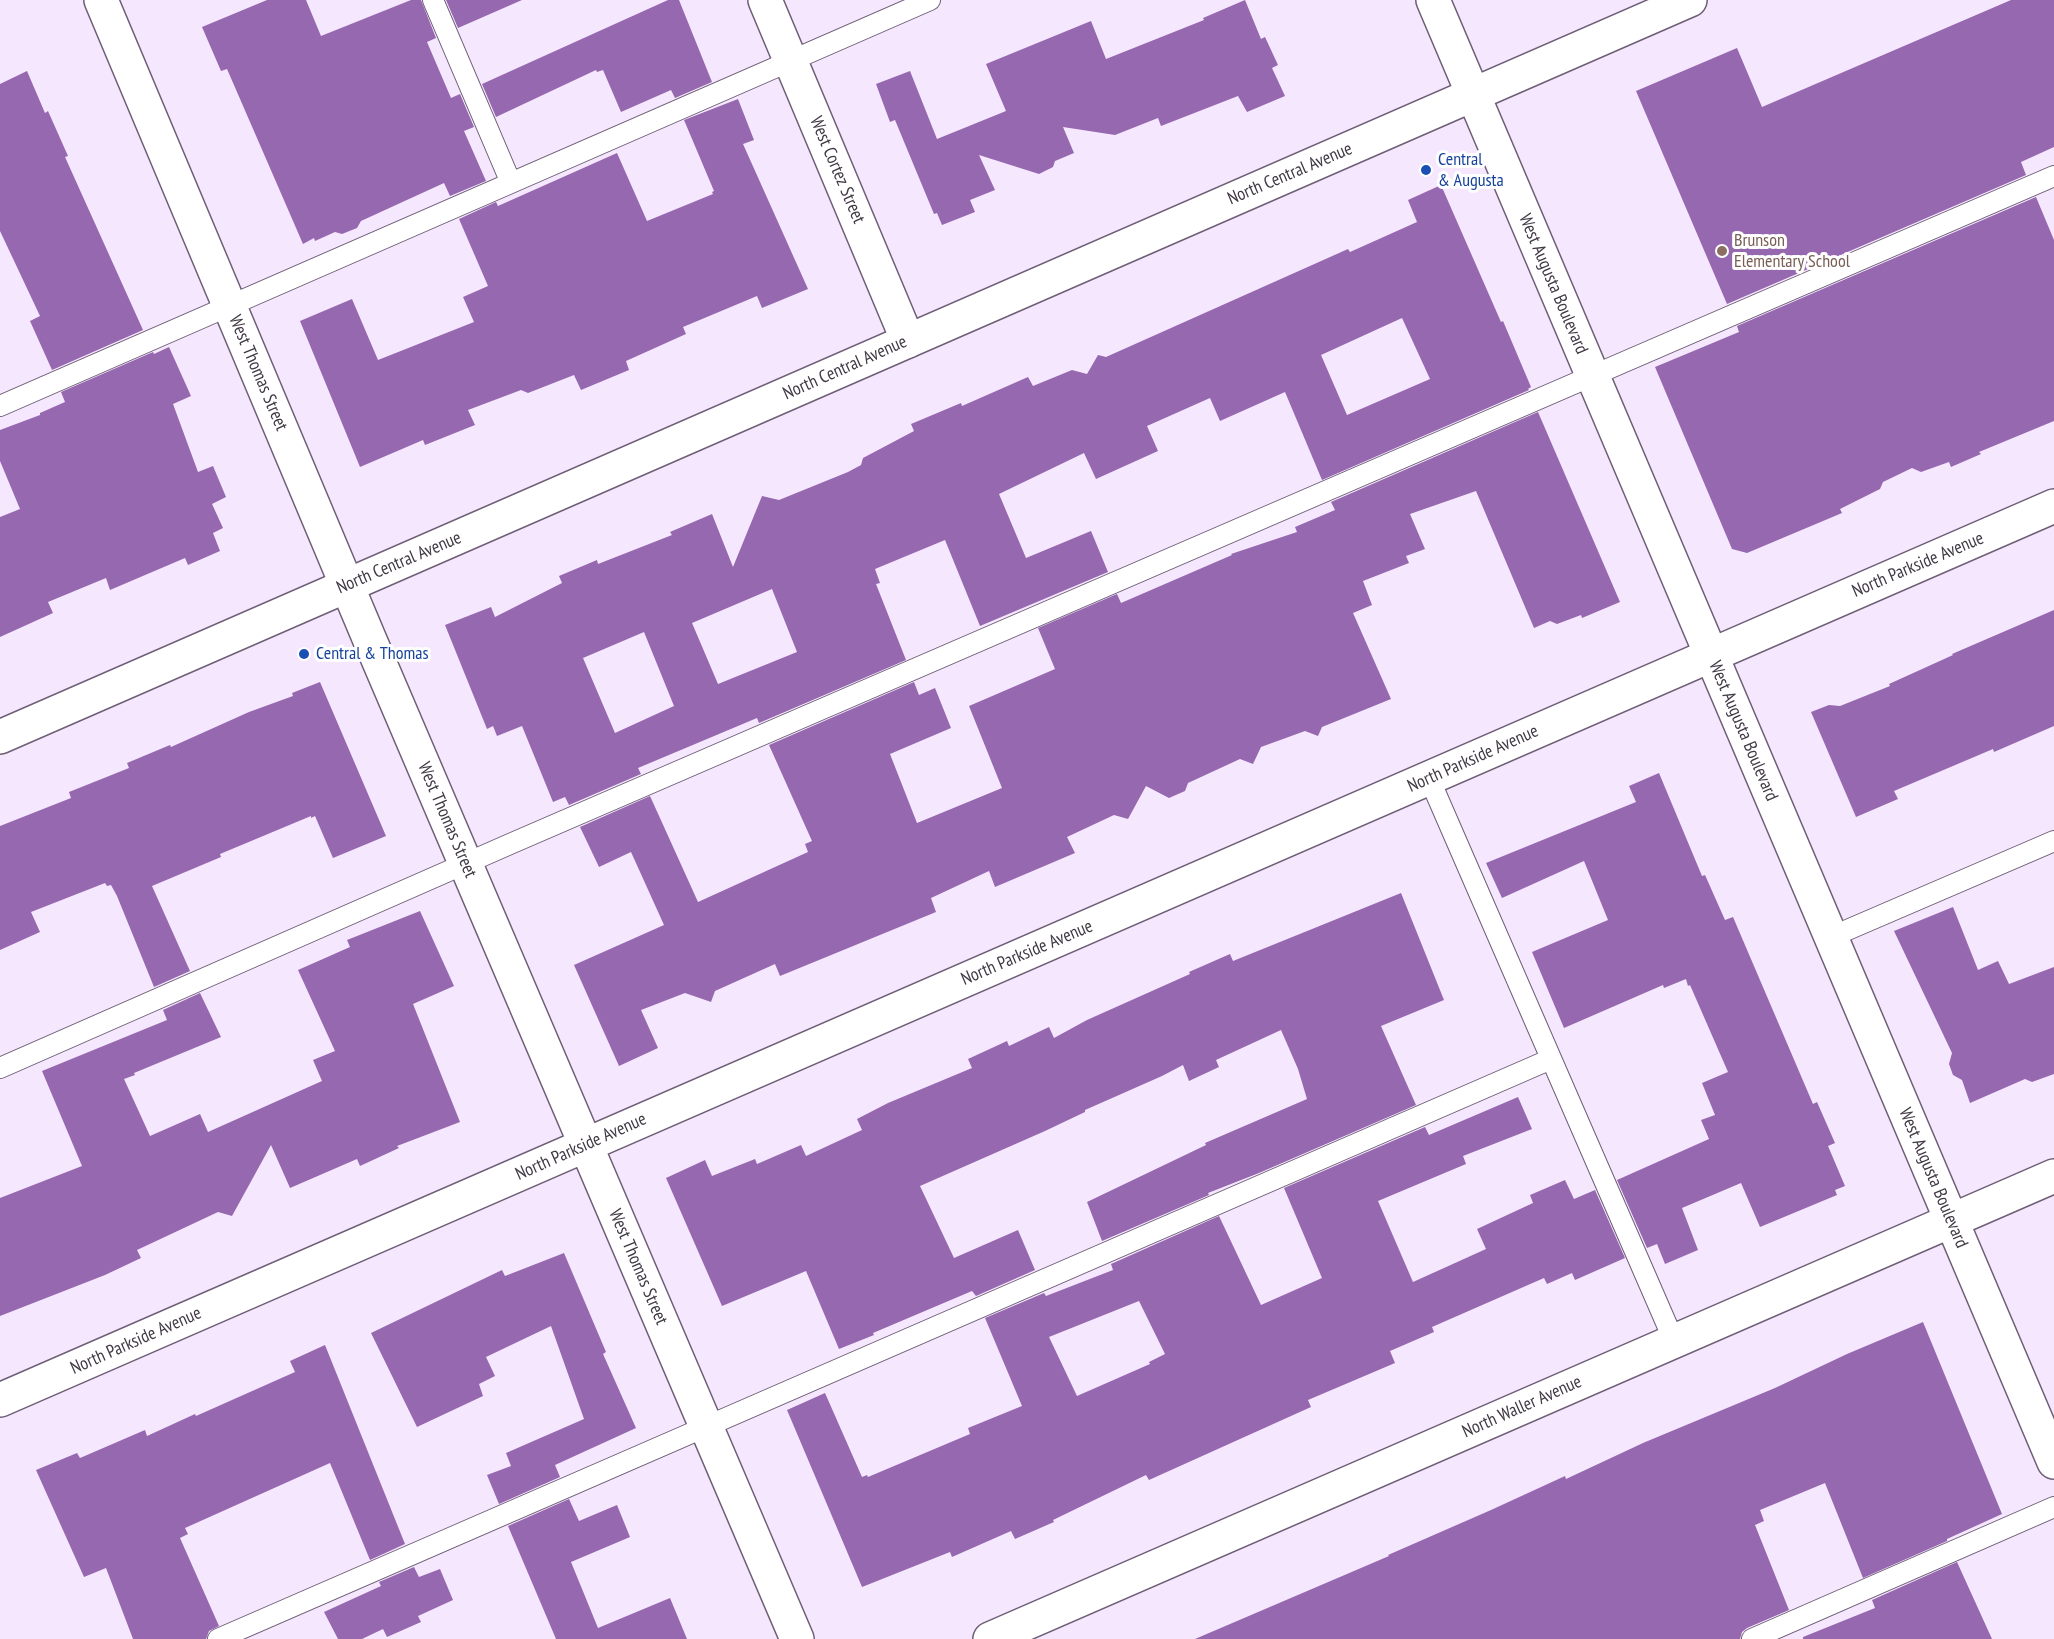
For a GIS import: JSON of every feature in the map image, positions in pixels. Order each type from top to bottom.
[{"type":"street","name":"West Thomas Street","points":[[101,0],[347,585],[797,1639]]},
{"type":"street","name":"West Cortez Street","points":[[765,0],[908,341]]},
{"type":"street","name":"West Augusta Boulevard","points":[[1433,0],[2054,1462]]},
{"type":"street","name":"North Central Avenue","points":[[0,737],[1690,0]]},
{"type":"street","name":"North Parkside Avenue","points":[[0,1400],[2054,506]]},
{"type":"street","name":"North Waller Avenue","points":[[990,1639],[2054,1176]]},
{"type":"lane","points":[[433,0],[511,183]]},
{"type":"lane","points":[[0,406],[930,0]]},
{"type":"lane","points":[[0,1068],[466,863],[2054,176]]},
{"type":"lane","points":[[1429,778],[1674,1341]]},
{"type":"lane","points":[[1831,937],[2054,841]]},
{"type":"lane","points":[[218,1639],[1551,1059]]},
{"type":"lane","points":[[1752,1639],[2054,1507]]},
{"type":"building","points":[[267,0],[306,0],[321,36],[411,0],[421,0],[436,38],[427,42],[451,98],[460,94],[474,127],[464,131],[486,181],[450,196],[444,183],[361,221],[357,228],[342,234],[335,232],[315,241],[314,238],[303,244],[227,69],[221,71],[202,27]]},
{"type":"building","points":[[446,0],[522,0],[458,28]]},
{"type":"building","points":[[668,0],[679,0],[712,82],[675,98],[671,90],[621,112],[603,70],[597,72],[596,70],[496,117],[482,84]]},
{"type":"building","points":[[1245,0],[1261,39],[1265,37],[1278,65],[1272,68],[1285,96],[1247,112],[1238,96],[1161,126],[1158,118],[1115,135],[1063,127],[1074,153],[1055,161],[1053,167],[1039,174],[979,155],[995,190],[970,200],[975,212],[942,225],[937,213],[934,214],[895,120],[890,122],[876,84],[910,71],[937,139],[1006,111],[986,64],[1091,21],[1106,59],[1204,20],[1203,18]]},
{"type":"building","name":"Brunson Elementary School","points":[[2011,0],[2054,0],[2054,147],[2021,162],[2026,175],[1727,304],[1636,91],[1737,48],[1762,107]]},
{"type":"building","points":[[27,71],[45,113],[48,111],[68,156],[65,157],[143,330],[52,370],[30,321],[40,316],[0,231],[0,84]]},
{"type":"building","points":[[738,99],[754,140],[743,144],[808,289],[762,308],[757,296],[683,327],[686,334],[626,361],[629,370],[581,390],[574,375],[528,393],[521,390],[468,410],[475,425],[425,445],[423,440],[360,467],[300,321],[352,299],[378,360],[474,322],[463,297],[488,286],[459,219],[496,202],[498,206],[617,153],[647,221],[713,194],[714,191],[684,120]]},
{"type":"building","points":[[1441,185],[1501,322],[1503,321],[1531,387],[1529,390],[1322,480],[1285,392],[1220,421],[1210,398],[1147,426],[1158,451],[1096,479],[1084,453],[999,494],[1026,558],[1091,531],[1108,572],[980,626],[945,540],[875,569],[880,583],[876,584],[906,660],[759,723],[757,718],[638,768],[641,774],[569,805],[565,797],[553,802],[522,726],[497,736],[493,726],[487,729],[445,625],[491,607],[495,617],[562,583],[559,576],[597,560],[598,564],[672,535],[670,532],[712,514],[733,567],[762,496],[779,500],[848,472],[861,465],[863,458],[914,431],[911,424],[961,403],[962,406],[1028,377],[1033,386],[1072,370],[1087,374],[1098,355],[1106,357],[1348,249],[1350,252],[1417,222],[1408,200]],"holes":[[[1402,318],[1430,379],[1347,415],[1321,355]],[[772,589],[797,652],[718,684],[692,623]],[[644,632],[674,706],[615,733],[583,658]]]},
{"type":"building","points":[[2036,197],[2054,240],[2054,421],[1979,452],[1981,454],[1951,467],[1949,462],[1921,472],[1912,468],[1883,482],[1880,489],[1840,509],[1842,513],[1747,553],[1732,549],[1655,367],[1739,332],[1737,326]]},
{"type":"building","points":[[169,347],[191,396],[173,404],[198,472],[213,466],[226,497],[212,504],[223,528],[213,533],[220,551],[188,565],[185,558],[110,590],[106,578],[48,602],[53,613],[0,637],[0,517],[20,509],[0,461],[0,430],[40,415],[65,402],[61,392]]},
{"type":"building","points":[[1538,412],[1620,602],[1582,618],[1581,615],[1557,624],[1550,621],[1534,628],[1476,491],[1410,514],[1425,549],[1406,556],[1409,563],[1363,581],[1372,605],[1353,613],[1391,699],[1322,727],[1318,736],[1305,731],[1261,747],[1253,764],[1240,759],[1188,783],[1185,791],[1169,798],[1146,786],[1128,819],[1114,815],[1067,837],[1075,853],[995,887],[989,871],[931,898],[936,912],[780,976],[775,964],[715,991],[711,1002],[685,993],[641,1010],[658,1048],[619,1066],[574,965],[664,925],[631,852],[599,867],[580,827],[650,796],[698,902],[808,852],[805,844],[812,841],[769,745],[914,682],[919,695],[935,688],[951,728],[890,754],[917,823],[1002,788],[969,706],[1055,669],[1038,628],[1117,594],[1121,603],[1231,554],[1297,532],[1295,527],[1335,510],[1331,502]]},
{"type":"building","points":[[2054,610],[2054,726],[1894,791],[1898,799],[1856,817],[1811,712],[1829,705],[1840,706],[1890,686],[1889,684],[1952,654]]},
{"type":"building","points":[[320,682],[386,836],[333,858],[315,816],[311,818],[311,816],[220,854],[221,857],[152,886],[190,971],[154,987],[117,896],[111,885],[107,886],[105,883],[31,912],[40,932],[0,950],[0,826],[71,798],[69,792],[129,768],[127,763],[293,696],[292,693]]},
{"type":"building","points":[[1659,773],[1702,876],[1705,875],[1725,920],[1733,917],[1813,1104],[1817,1102],[1835,1143],[1828,1146],[1845,1186],[1835,1190],[1837,1195],[1760,1227],[1741,1183],[1682,1208],[1698,1250],[1665,1264],[1657,1244],[1647,1248],[1617,1180],[1709,1139],[1701,1120],[1715,1115],[1702,1083],[1728,1072],[1690,985],[1688,986],[1686,979],[1664,988],[1663,985],[1564,1028],[1532,952],[1608,920],[1584,861],[1502,898],[1486,863],[1636,802],[1629,786]]},
{"type":"building","points":[[1401,893],[1444,1000],[1381,1026],[1416,1105],[1208,1193],[1209,1195],[1102,1241],[1087,1202],[1206,1145],[1205,1143],[1307,1099],[1298,1069],[1281,1030],[1216,1060],[1219,1067],[1189,1081],[1183,1065],[1045,1131],[920,1186],[954,1258],[1018,1230],[1035,1270],[976,1296],[972,1291],[839,1349],[806,1271],[722,1306],[666,1178],[705,1160],[712,1176],[755,1159],[757,1164],[801,1145],[806,1156],[862,1130],[857,1119],[888,1103],[972,1068],[968,1059],[1007,1041],[1009,1046],[1049,1027],[1054,1038],[1087,1020],[1230,954],[1233,961]]},
{"type":"building","points":[[1953,907],[1978,970],[1998,961],[2009,984],[2054,967],[2054,1074],[2032,1082],[2025,1079],[1970,1103],[1962,1080],[1953,1075],[1949,1064],[1952,1053],[1894,931]]},
{"type":"building","points":[[420,911],[454,986],[413,1004],[460,1122],[397,1146],[399,1148],[360,1166],[357,1159],[290,1188],[271,1145],[232,1216],[218,1212],[137,1250],[141,1258],[105,1275],[0,1316],[0,1198],[82,1166],[42,1071],[167,1020],[163,1010],[200,993],[221,1037],[124,1079],[150,1136],[200,1114],[208,1132],[322,1081],[313,1060],[335,1051],[298,970],[350,947],[347,940]]},
{"type":"building","points":[[1518,1097],[1532,1129],[1463,1156],[1466,1164],[1378,1201],[1413,1282],[1486,1249],[1477,1229],[1533,1203],[1530,1195],[1565,1180],[1574,1199],[1595,1190],[1625,1258],[1575,1280],[1572,1273],[1547,1284],[1544,1278],[1432,1327],[1434,1332],[1390,1351],[1395,1363],[1308,1400],[1311,1407],[1149,1480],[1146,1475],[1053,1520],[1054,1522],[1015,1539],[1011,1531],[952,1557],[950,1552],[862,1587],[787,1410],[825,1393],[862,1477],[867,1475],[868,1477],[970,1434],[968,1428],[1022,1406],[985,1318],[1044,1293],[1046,1296],[1113,1270],[1111,1264],[1219,1216],[1261,1305],[1322,1278],[1284,1188],[1425,1127],[1429,1135]],"holes":[[[1139,1301],[1165,1354],[1149,1362],[1150,1364],[1077,1396],[1049,1337]]]},
{"type":"building","points":[[564,1253],[606,1352],[603,1354],[636,1428],[555,1465],[560,1477],[499,1504],[487,1475],[511,1466],[506,1453],[584,1419],[551,1326],[486,1357],[495,1376],[479,1384],[483,1396],[417,1427],[371,1333],[502,1270],[505,1276]]},
{"type":"building","points":[[1923,1322],[2002,1514],[1863,1578],[1825,1483],[1760,1510],[1764,1521],[1755,1525],[1789,1610],[1747,1628],[1742,1632],[1740,1639],[1195,1639],[1389,1556],[1565,1476],[1566,1479],[1643,1443],[1775,1388]]},
{"type":"building","points":[[325,1345],[405,1544],[370,1560],[330,1463],[185,1528],[188,1534],[180,1538],[219,1626],[209,1631],[206,1639],[133,1639],[106,1568],[84,1577],[36,1470],[77,1453],[80,1458],[145,1430],[147,1436],[195,1414],[196,1416],[295,1372],[290,1361]]},
{"type":"building","points":[[569,1499],[579,1521],[617,1505],[630,1537],[571,1562],[598,1628],[670,1598],[687,1639],[556,1639],[508,1526]]},
{"type":"building","points":[[1957,1562],[1992,1639],[1803,1639],[1803,1637],[1875,1608],[1872,1600]]},
{"type":"building","points":[[414,1567],[419,1577],[440,1569],[453,1600],[418,1616],[421,1622],[387,1637],[383,1629],[362,1639],[338,1639],[324,1612],[381,1586],[379,1582]]},
{"type":"place","name":"Central & Augusta","points":[[1426,170]]},
{"type":"place","name":"Brunson Elementary School","points":[[1722,251]]},
{"type":"place","name":"Central & Thomas","points":[[304,654]]}]
